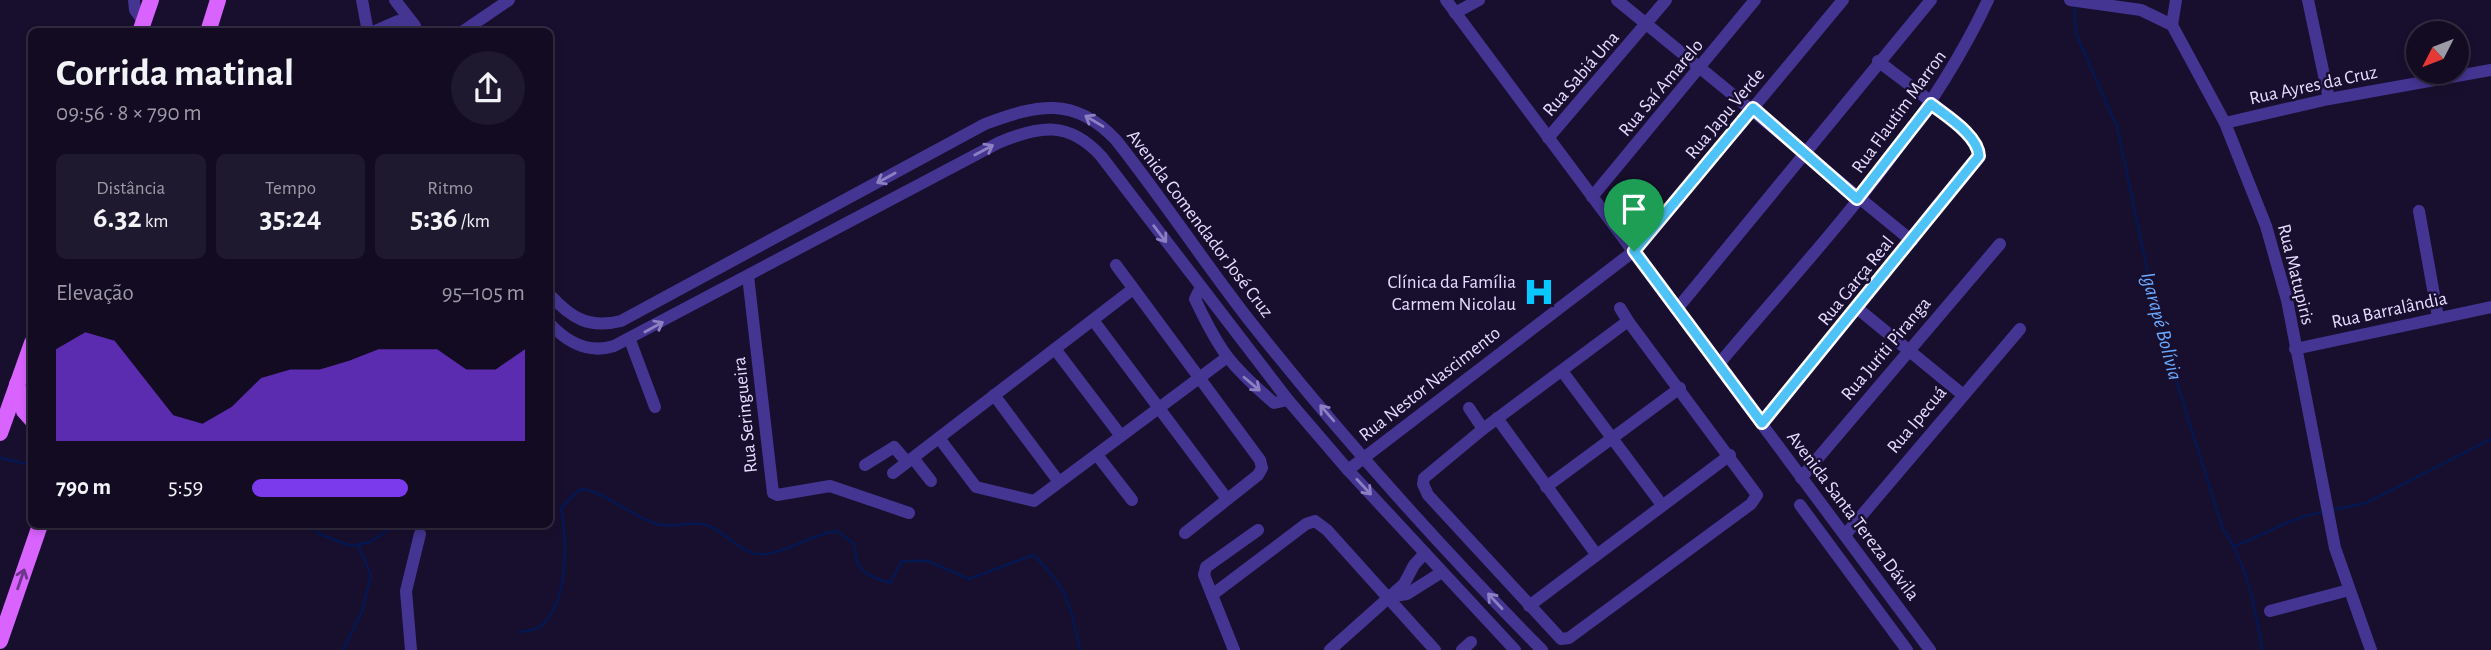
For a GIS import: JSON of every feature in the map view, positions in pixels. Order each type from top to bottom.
[{"type":"main road","points":[[142,26],[151,0]]},
{"type":"main road","points":[[209,28],[218,0]]},
{"type":"main road","points":[[0,433],[28,354]]},
{"type":"main road","points":[[17,384],[24,411],[28,416]]},
{"type":"main road","points":[[0,641],[39,528]]},
{"type":"street","points":[[134,0],[142,26]]},
{"type":"street","points":[[362,0],[367,28]]},
{"type":"street","points":[[395,0],[416,28]]},
{"type":"street","points":[[468,28],[509,0]]},
{"type":"street","name":"Avenida Santa Tereza Dávila","points":[[1446,0],[1930,650]]},
{"type":"street","points":[[1455,13],[1479,0]]},
{"type":"street","points":[[1618,0],[1753,108],[1857,199],[1912,241]]},
{"type":"street","name":"Rua Sabiá Una","points":[[1548,138],[1666,0]]},
{"type":"street","name":"Rua Saí Amarelo","points":[[1592,197],[1755,0]]},
{"type":"street","name":"Rua Japu Verde","points":[[1634,251],[1843,0]]},
{"type":"street","points":[[1677,309],[1805,155],[1878,61],[1931,0]]},
{"type":"street","name":"Rua Flautim Marron","points":[[1718,365],[1857,199],[1931,104],[1960,58],[1987,0]]},
{"type":"street","points":[[2070,0],[2141,10],[2172,24],[2176,0]]},
{"type":"street","points":[[2308,0],[2329,99]]},
{"type":"street","points":[[382,28],[398,21],[414,28]]},
{"type":"street","name":"Rua Matupiris","points":[[2172,24],[2225,122],[2266,226],[2287,300],[2324,502],[2349,590],[2371,650]]},
{"type":"street","points":[[1878,61],[1931,104]]},
{"type":"street","name":"Rua Ayres da Cruz","points":[[2225,122],[2329,99],[2491,70]]},
{"type":"street","name":"Rua Garça Real","points":[[1762,423],[1976,159],[1978,148],[1931,104]]},
{"type":"street","name":"Avenida Comendador José Cruz","points":[[553,298],[576,319],[606,325],[621,321],[985,124],[1034,107],[1058,108],[1088,117],[1116,140],[1248,318],[1364,457],[1542,650]]},
{"type":"street","name":"Avenida Comendador José Cruz","points":[[553,327],[571,342],[586,348],[605,349],[629,340],[998,143],[1038,129],[1059,129],[1083,139],[1101,156],[1288,400],[1348,470],[1515,650]]},
{"type":"street","points":[[2419,211],[2438,317]]},
{"type":"street","name":"Rua Juriti Piranga","points":[[1801,478],[1907,350],[2000,244]]},
{"type":"street","name":"Rua Nestor Nascimento","points":[[1348,470],[1634,251]]},
{"type":"street","points":[[1116,265],[1260,460],[1258,475],[1185,533]]},
{"type":"street","name":"Rua Seringueira","points":[[748,276],[773,492],[777,495],[830,486],[909,513]]},
{"type":"street","points":[[1200,287],[1195,299],[1217,346],[1236,371],[1274,403],[1288,400]]},
{"type":"street","points":[[893,473],[1133,289]]},
{"type":"street","name":"Rua Barralândia","points":[[2295,349],[2491,307]]},
{"type":"street","points":[[1620,308],[1757,495],[1751,504],[1569,638],[1557,636],[1492,564],[1472,552],[1423,484],[1429,471],[1628,321]]},
{"type":"street","points":[[1857,308],[1962,394]]},
{"type":"street","points":[[1093,320],[1227,499]]},
{"type":"street","name":"Rua Ipecuá","points":[[1845,535],[1962,394],[2020,329]]},
{"type":"street","points":[[629,340],[655,407]]},
{"type":"street","points":[[1055,349],[1121,436]]},
{"type":"street","points":[[939,438],[976,487],[1034,501],[1226,358]]},
{"type":"street","points":[[1562,371],[1662,505]]},
{"type":"street","points":[[1546,487],[1680,388]]},
{"type":"street","points":[[995,396],[1059,482]]},
{"type":"street","points":[[1469,408],[1483,429]]},
{"type":"street","points":[[1497,418],[1596,554]]},
{"type":"street","points":[[866,465],[894,447],[931,481]]},
{"type":"street","points":[[1097,455],[1132,500]]},
{"type":"street","points":[[1529,606],[1730,455]]},
{"type":"street","points":[[1800,505],[1907,650]]},
{"type":"street","points":[[1212,595],[1306,524],[1315,522],[1327,530],[1435,650]]},
{"type":"street","points":[[1234,650],[1204,570],[1258,530]]},
{"type":"street","points":[[411,650],[406,591],[420,534]]},
{"type":"street","points":[[1330,650],[1408,580],[1414,565],[1425,553]]},
{"type":"street","points":[[1475,580],[1492,564]]},
{"type":"street","points":[[1388,597],[1407,594],[1443,572]]},
{"type":"street","points":[[2270,611],[2349,590]]},
{"type":"waterway","name":"Igarapé Bolívia","points":[[2074,3],[2076,34],[2117,127],[2160,330],[2223,529],[2244,572],[2262,650]]},
{"type":"waterway","points":[[2332,510],[2366,503],[2491,439]]},
{"type":"waterway","points":[[0,458],[28,464]]},
{"type":"waterway","points":[[520,632],[541,626],[557,602],[565,553],[561,508],[580,489],[599,494],[657,524],[697,523],[709,526],[742,548],[757,554],[784,550],[818,535],[837,531],[854,544],[857,561],[863,571],[890,583],[902,561],[928,561],[969,579],[1033,555],[1061,587],[1080,650]]},
{"type":"waterway","points":[[2235,546],[2288,522],[2322,512]]},
{"type":"waterway","points":[[316,528],[319,534],[351,546],[370,542],[389,529],[399,528]]},
{"type":"waterway","points":[[343,650],[362,611],[371,575],[358,544]]},
{"type":"place","name":"Clínica da Família Carmem Nicolau","points":[[1539,292]]},
{"type":"route","points":[[1931,104],[1961,128],[1980,152],[1912,241],[1762,423],[1634,251],[1753,108],[1857,199],[1931,104]]}]
